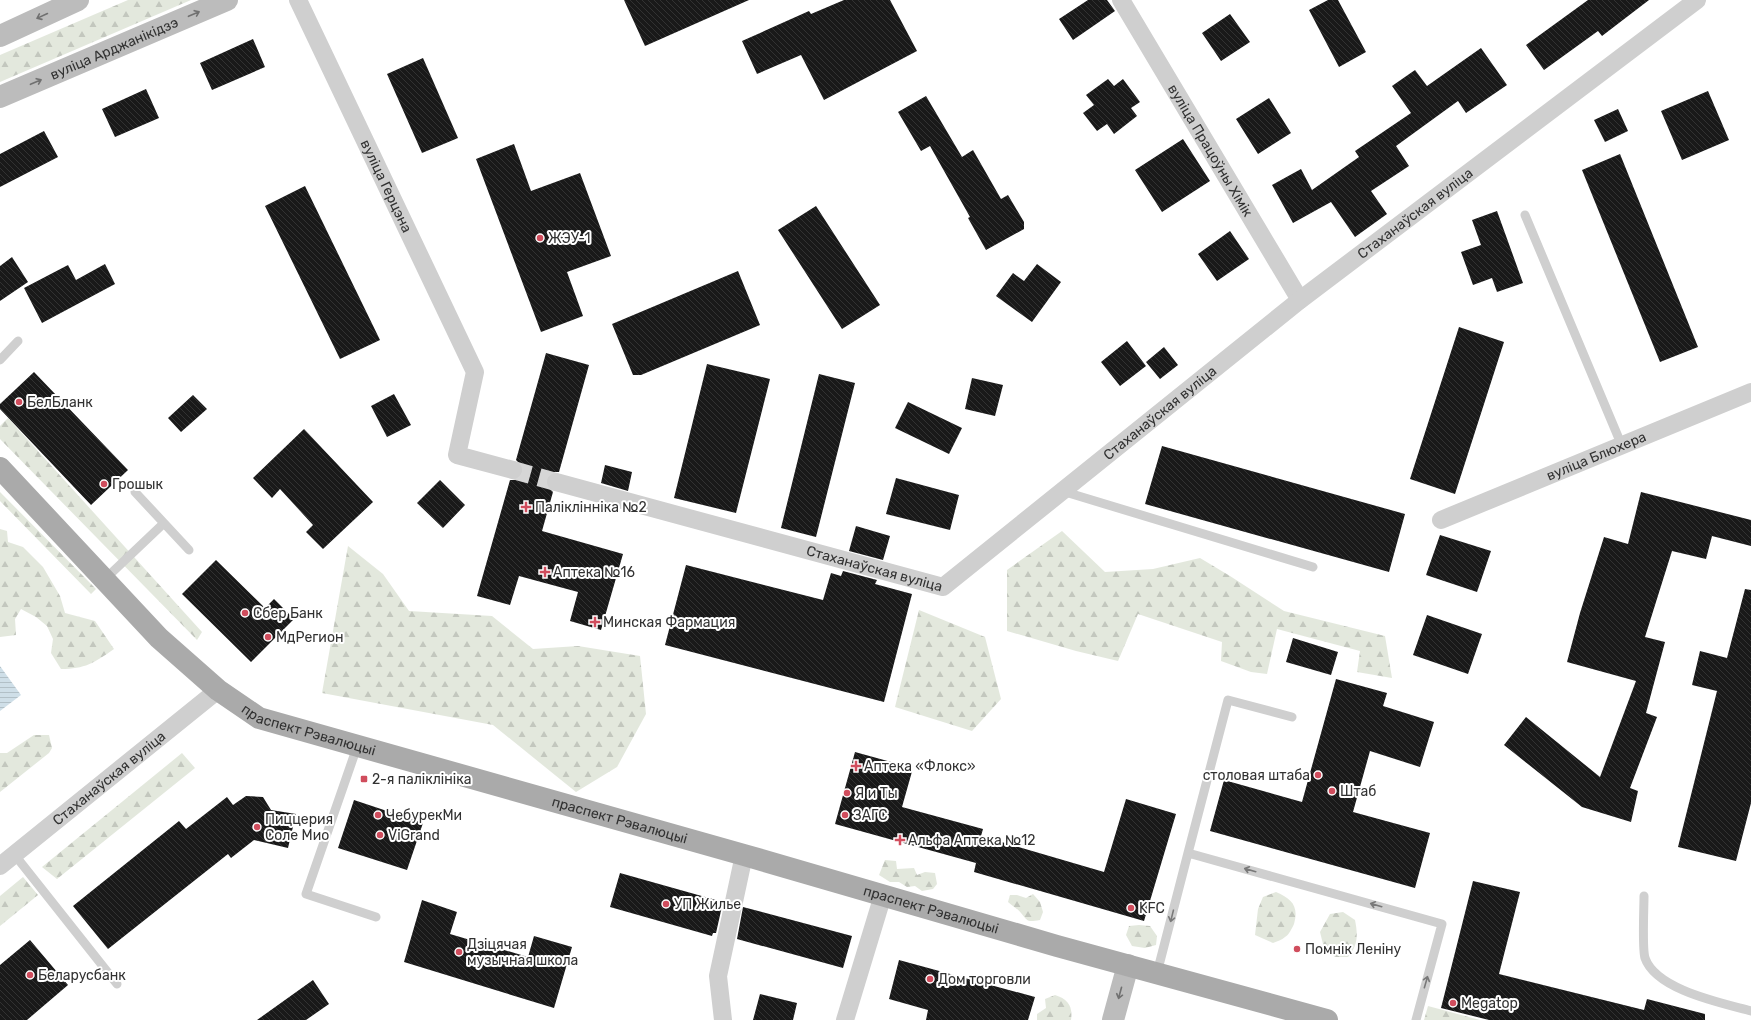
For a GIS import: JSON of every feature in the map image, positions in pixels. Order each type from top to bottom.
[{"type":"main road","points":[[0,36],[78,0]]},
{"type":"main road","name":"вуліца Арджанікідзэ","points":[[0,97],[227,0]]},
{"type":"main road","name":"праспект Рэвалюцыі","points":[[0,468],[159,638],[218,690],[259,718],[357,747],[1327,1020]]},
{"type":"main road","points":[[1113,1020],[1128,965]]},
{"type":"street","name":"вуліца Герцэна","points":[[298,0],[475,372],[457,455],[513,470]]},
{"type":"street","name":"вуліца Працоўны Хімік","points":[[1121,0],[1300,300]]},
{"type":"street","name":"Стаханаўская вуліца","points":[[556,482],[943,587],[1300,300],[1697,0]]},
{"type":"street","name":"вуліца Блюхера","points":[[1441,520],[1751,392]]},
{"type":"street","name":"Стаханаўская вуліца","points":[[7,860],[218,690]]},
{"type":"street","points":[[723,1020],[718,976],[744,855]]},
{"type":"street","points":[[845,1020],[883,895]]},
{"type":"lane","points":[[1525,216],[1622,446]]},
{"type":"lane","points":[[0,360],[18,341]]},
{"type":"lane","points":[[1062,491],[1313,567]]},
{"type":"lane","points":[[135,492],[189,550]]},
{"type":"lane","points":[[104,580],[164,524]]},
{"type":"lane","points":[[1157,973],[1228,700],[1292,717]]},
{"type":"lane","points":[[357,747],[306,894],[376,917]]},
{"type":"lane","points":[[1188,853],[1442,924],[1416,1020]]},
{"type":"lane","points":[[7,860],[118,984]]},
{"type":"lane","points":[[1644,896],[1645,957],[1656,974],[1681,990],[1751,1011]]},
{"type":"green space","points":[[128,0],[191,0],[0,82],[0,55]]},
{"type":"green space","points":[[8,418],[202,632],[197,640],[0,439],[0,426]]},
{"type":"green space","points":[[0,492],[96,589],[91,594],[0,501]]},
{"type":"green space","points":[[0,529],[7,531],[8,542],[23,547],[43,567],[60,596],[65,613],[95,621],[114,649],[89,664],[77,668],[61,669],[51,653],[53,639],[47,626],[36,617],[21,609],[15,619],[16,635],[0,637]]},
{"type":"green space","points":[[1062,531],[1105,572],[1153,569],[1200,558],[1284,611],[1385,636],[1392,678],[1357,672],[1360,651],[1277,629],[1267,674],[1251,672],[1221,661],[1222,642],[1138,614],[1118,661],[1076,651],[1007,631],[1007,570]]},
{"type":"green space","points":[[348,546],[383,574],[409,611],[492,616],[533,649],[578,646],[640,656],[646,714],[617,767],[576,792],[493,725],[322,693]]},
{"type":"green space","points":[[919,610],[985,637],[1001,699],[972,731],[895,707]]},
{"type":"green space","points":[[34,735],[49,735],[52,748],[49,753],[0,792],[0,753],[7,753]]},
{"type":"green space","points":[[182,753],[195,768],[57,879],[42,867]]},
{"type":"green space","points":[[885,860],[896,861],[897,869],[914,868],[917,875],[925,872],[935,873],[937,884],[933,889],[922,891],[915,886],[907,887],[899,882],[890,882],[879,875]]},
{"type":"green space","points":[[23,877],[38,895],[0,926],[0,896]]},
{"type":"green space","points":[[1276,892],[1290,900],[1296,912],[1294,924],[1288,935],[1273,943],[1255,935],[1258,909],[1263,897]]},
{"type":"green space","points":[[1033,894],[1040,902],[1043,912],[1040,920],[1031,921],[1027,920],[1008,902],[1010,895],[1017,895],[1026,898]]},
{"type":"green space","points":[[1343,912],[1355,920],[1357,931],[1356,940],[1354,949],[1348,957],[1336,957],[1325,952],[1320,932],[1330,914]]},
{"type":"green space","points":[[1129,926],[1150,926],[1157,936],[1156,945],[1145,948],[1132,946],[1126,935]]},
{"type":"green space","points":[[1055,995],[1069,1004],[1071,1020],[1037,1020],[1037,1014],[1046,1008],[1045,999]]},
{"type":"green space","points":[[1428,1006],[1480,1020],[1424,1020]]},
{"type":"shaded area","points":[[0,666],[21,695],[0,711]]},
{"type":"building","points":[[624,0],[749,0],[645,46]]},
{"type":"building","points":[[844,0],[890,0],[917,51],[824,100],[801,55],[757,74],[742,41],[809,11],[811,14]]},
{"type":"building","points":[[1088,0],[1107,0],[1115,11],[1073,40],[1059,19]]},
{"type":"building","points":[[1328,0],[1338,0],[1366,52],[1339,67],[1309,10]]},
{"type":"building","points":[[1588,0],[1649,0],[1602,36],[1598,31],[1544,70],[1526,45]]},
{"type":"building","points":[[1230,14],[1250,42],[1221,61],[1202,33]]},
{"type":"building","points":[[253,39],[265,67],[212,90],[200,63]]},
{"type":"building","points":[[1481,48],[1507,85],[1466,113],[1458,101],[1396,146],[1409,166],[1371,191],[1387,214],[1355,237],[1331,202],[1293,223],[1272,185],[1301,169],[1312,190],[1359,157],[1355,151],[1411,113],[1392,86],[1415,70],[1427,86]]},
{"type":"building","points":[[423,58],[458,138],[422,153],[387,74]]},
{"type":"building","points":[[1108,79],[1114,86],[1123,79],[1140,102],[1131,108],[1137,116],[1114,134],[1107,124],[1097,131],[1083,113],[1094,105],[1086,95]]},
{"type":"building","points":[[146,89],[159,118],[115,137],[102,109]]},
{"type":"building","points":[[1708,91],[1729,140],[1682,160],[1661,111]]},
{"type":"building","points":[[926,96],[962,157],[973,150],[1001,199],[1008,195],[1024,222],[1024,229],[986,250],[968,218],[970,217],[930,146],[921,151],[898,112]]},
{"type":"building","points":[[1269,98],[1291,133],[1258,154],[1236,119]]},
{"type":"building","points":[[1618,109],[1628,131],[1605,142],[1594,120]]},
{"type":"building","points":[[44,131],[58,157],[0,187],[0,154]]},
{"type":"building","points":[[1183,139],[1210,181],[1162,212],[1135,170]]},
{"type":"building","points":[[514,144],[531,191],[580,173],[611,256],[567,272],[583,316],[541,332],[476,159]]},
{"type":"building","points":[[1620,154],[1698,347],[1660,362],[1582,170]]},
{"type":"building","points":[[305,186],[380,340],[340,359],[265,206]]},
{"type":"building","points":[[816,206],[880,305],[842,329],[778,230]]},
{"type":"building","points":[[1497,211],[1523,283],[1497,292],[1492,278],[1473,285],[1461,252],[1481,245],[1472,220]]},
{"type":"building","points":[[1230,231],[1249,259],[1217,281],[1198,254]]},
{"type":"building","points":[[12,257],[28,282],[0,301],[0,266]]},
{"type":"building","points":[[105,264],[115,284],[42,323],[24,288],[68,265],[76,280]]},
{"type":"building","points":[[1037,264],[1061,282],[1032,322],[996,296],[1013,273],[1024,281]]},
{"type":"building","points":[[738,271],[760,325],[641,375],[633,375],[612,324]]},
{"type":"building","points":[[1459,327],[1504,342],[1455,494],[1410,479]]},
{"type":"building","points":[[1127,341],[1146,366],[1120,386],[1101,362]]},
{"type":"building","points":[[1164,347],[1178,365],[1160,379],[1146,362]]},
{"type":"building","name":"Паліклінніка №2","points":[[546,353],[589,365],[559,472],[553,472],[546,479],[546,485],[553,492],[542,531],[623,554],[601,630],[570,621],[578,592],[519,576],[510,605],[477,596],[510,480],[516,480],[523,473],[523,467],[516,460]]},
{"type":"building","points":[[707,364],[770,379],[736,513],[674,498]]},
{"type":"building","points":[[34,372],[128,470],[91,505],[0,409],[0,404]]},
{"type":"building","points":[[819,374],[855,383],[816,537],[781,528]]},
{"type":"building","points":[[972,378],[1003,385],[995,416],[965,409]]},
{"type":"building","points":[[394,394],[411,425],[387,437],[371,406]]},
{"type":"building","points":[[193,395],[207,409],[181,432],[168,418]]},
{"type":"building","points":[[908,402],[962,428],[949,454],[895,428]]},
{"type":"building","points":[[304,429],[373,502],[323,549],[306,532],[313,525],[280,489],[272,498],[253,478]]},
{"type":"building","points":[[1162,446],[1405,514],[1389,572],[1145,504]]},
{"type":"building","points":[[605,465],[632,472],[628,491],[601,483]]},
{"type":"building","points":[[896,478],[959,495],[950,530],[886,514]]},
{"type":"building","points":[[440,480],[465,505],[443,528],[417,503]]},
{"type":"building","points":[[1641,492],[1751,520],[1751,546],[1712,536],[1706,559],[1672,551],[1645,637],[1665,642],[1646,713],[1657,717],[1630,788],[1638,791],[1631,822],[1582,807],[1504,745],[1526,717],[1600,777],[1636,681],[1567,662],[1580,613],[1604,537],[1628,544]]},
{"type":"building","points":[[856,526],[890,536],[883,560],[849,551]]},
{"type":"building","points":[[1440,535],[1491,551],[1477,592],[1426,575]]},
{"type":"building","name":"Сбер Банк","points":[[216,560],[265,608],[274,599],[294,619],[251,662],[182,594]]},
{"type":"building","points":[[686,565],[823,600],[831,573],[841,576],[843,571],[877,580],[875,584],[912,594],[884,702],[665,645]]},
{"type":"building","points":[[1745,589],[1751,590],[1751,803],[1736,861],[1678,847],[1717,691],[1692,685],[1700,651],[1727,658]]},
{"type":"building","points":[[1427,615],[1482,634],[1468,674],[1413,655]]},
{"type":"building","points":[[1293,638],[1338,652],[1331,675],[1286,662]]},
{"type":"building","name":"Штаб","points":[[1336,679],[1387,693],[1383,706],[1434,722],[1420,767],[1370,751],[1353,812],[1430,833],[1415,888],[1210,831],[1224,780],[1302,802]]},
{"type":"building","points":[[855,752],[913,768],[902,807],[983,829],[981,836],[1104,872],[1126,799],[1176,814],[1144,921],[974,872],[976,863],[835,824]]},
{"type":"building","points":[[246,796],[263,797],[271,810],[296,814],[288,848],[254,840],[231,858],[228,854],[108,949],[73,906],[179,821],[186,829],[227,797],[233,805]]},
{"type":"building","name":"ViGrand","points":[[354,800],[423,823],[407,870],[338,848]]},
{"type":"building","name":"УП Жилье","points":[[620,873],[723,902],[716,933],[713,933],[712,936],[610,907]]},
{"type":"building","points":[[1473,881],[1520,892],[1499,974],[1644,1010],[1647,999],[1705,1014],[1705,1020],[1489,1020],[1441,1008]]},
{"type":"building","name":"Дзіцячая музычная школа","points":[[422,900],[457,912],[450,934],[528,957],[534,936],[572,947],[554,1008],[404,962]]},
{"type":"building","points":[[743,907],[852,936],[843,968],[737,939]]},
{"type":"building","name":"Беларусбанк","points":[[30,940],[68,985],[27,1020],[0,1020],[0,965]]},
{"type":"building","name":"Дом торговли","points":[[899,960],[1035,997],[1028,1020],[926,1020],[928,1010],[889,999]]},
{"type":"building","points":[[313,980],[329,1004],[306,1020],[257,1020]]},
{"type":"building","points":[[760,994],[797,1003],[793,1020],[753,1020]]},
{"type":"tunnel","points":[[513,470],[556,482]]},
{"type":"place","name":"ЖЭУ-1","points":[[540,238]]},
{"type":"place","name":"БелБланк","points":[[19,402]]},
{"type":"place","name":"Грошык","points":[[104,484]]},
{"type":"place","name":"Паліклінніка №2","points":[[526,507]]},
{"type":"place","name":"Аптека №16","points":[[545,572]]},
{"type":"place","name":"Сбер Банк","points":[[245,613]]},
{"type":"place","name":"Минская Фармация","points":[[595,622]]},
{"type":"place","name":"МдРегион","points":[[268,637]]},
{"type":"place","name":"Аптека «Флокс»","points":[[856,766]]},
{"type":"place","name":"столовая штаба","points":[[1318,775]]},
{"type":"place","name":"2-я паліклініка","points":[[364,779]]},
{"type":"place","name":"Штаб","points":[[1332,791]]},
{"type":"place","name":"Я и Ты","points":[[847,793]]},
{"type":"place","name":"ЧебурекМи","points":[[378,815]]},
{"type":"place","name":"ЗАГС","points":[[845,815]]},
{"type":"place","name":"Пиццерия Соле Мио","points":[[257,827]]},
{"type":"place","name":"ViGrand","points":[[380,835]]},
{"type":"place","name":"Альфа Аптека №12","points":[[900,840]]},
{"type":"place","name":"УП Жилье","points":[[666,904]]},
{"type":"place","name":"KFC","points":[[1131,908]]},
{"type":"place","name":"Помнік Леніну","points":[[1297,949]]},
{"type":"place","name":"Дзіцячая музычная школа","points":[[459,952]]},
{"type":"place","name":"Беларусбанк","points":[[30,975]]},
{"type":"place","name":"Дом торговли","points":[[930,979]]},
{"type":"place","name":"Megatop","points":[[1453,1003]]}]
